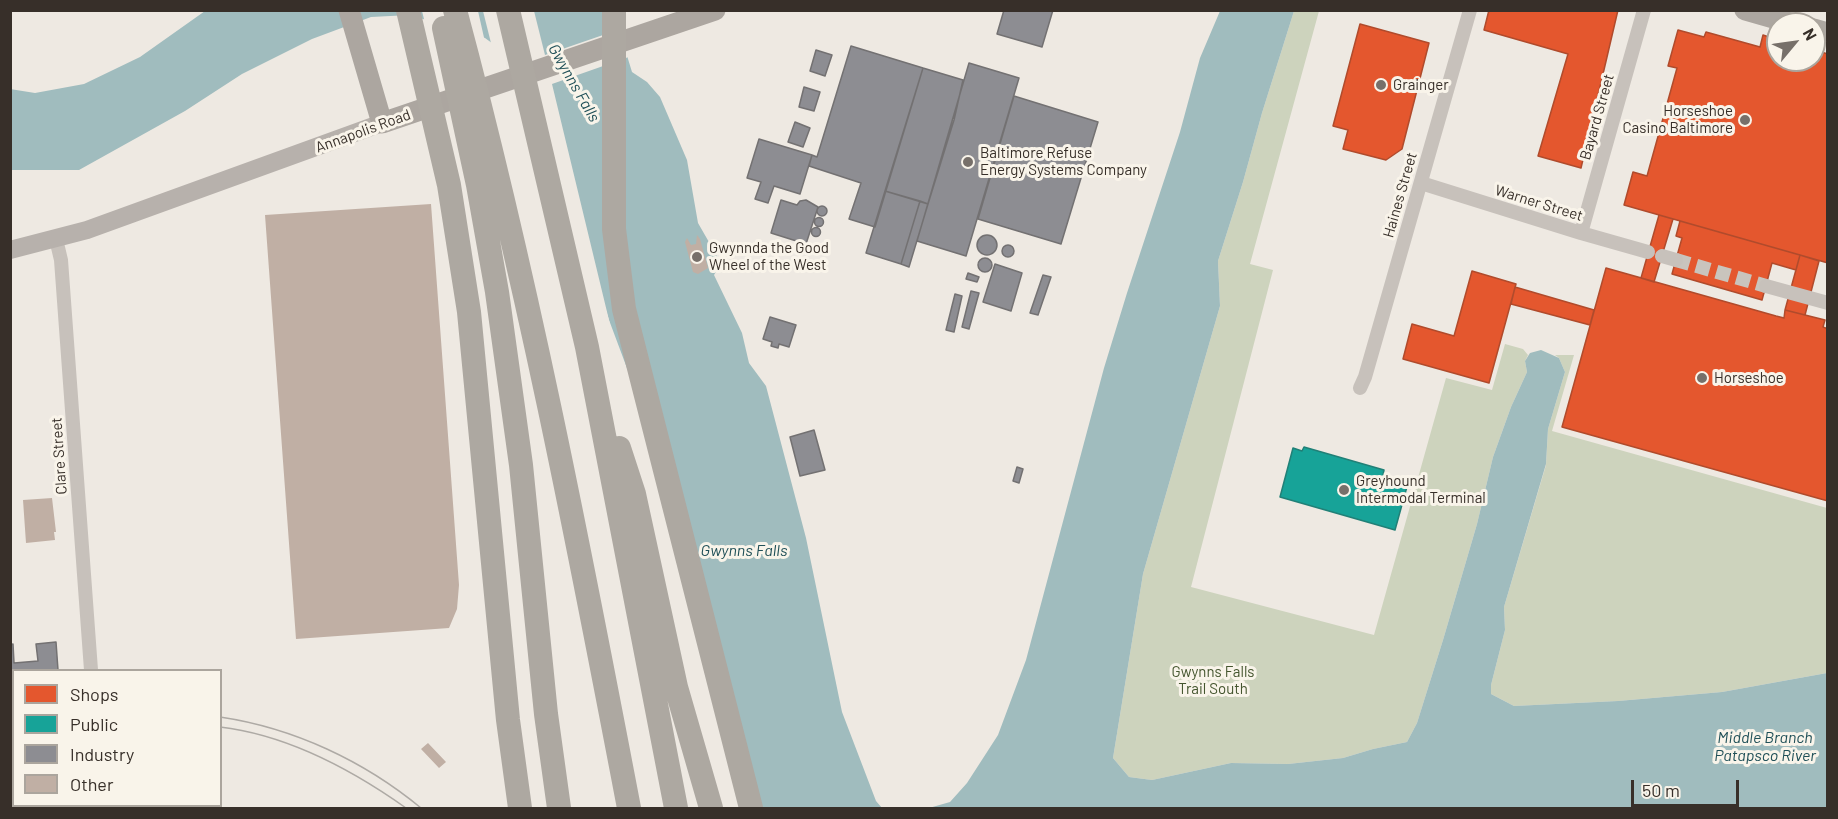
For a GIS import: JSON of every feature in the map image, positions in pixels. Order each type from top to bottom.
[{"type":"highway","points":[[408,10],[449,185],[462,258],[508,720],[520,808]]},
{"type":"highway","points":[[441,10],[478,186],[497,292],[519,453],[546,714],[559,808]]},
{"type":"highway","points":[[455,10],[484,120],[529,312],[588,594],[628,808]]},
{"type":"highway","points":[[508,10],[588,347],[676,808]]},
{"type":"highway","points":[[614,10],[614,229],[624,309],[751,808]]},
{"type":"highway","points":[[588,347],[634,494],[676,687],[711,808]]},
{"type":"main road","points":[[349,10],[382,123]]},
{"type":"main road","name":"Annapolis Road","points":[[10,250],[56,239],[225,182],[382,123],[715,10]]},
{"type":"main road","points":[[1745,10],[1766,16]]},
{"type":"street","name":"Haines Street","points":[[1360,388],[1470,10]]},
{"type":"street","name":"Bayard Street","points":[[1581,233],[1644,10]]},
{"type":"street","name":"Warner Street","points":[[1421,183],[1676,260]]},
{"type":"street","name":"Clare Street","points":[[56,239],[61,260],[91,669]]},
{"type":"street","points":[[1769,287],[1827,303]]},
{"type":"green space","name":"Gwynns Falls Trail South","points":[[1294,11],[1319,11],[1250,264],[1273,270],[1191,587],[1374,635],[1446,378],[1492,390],[1505,344],[1523,349],[1528,355],[1525,361],[1527,372],[1511,407],[1493,457],[1477,524],[1443,640],[1417,723],[1407,742],[1343,758],[1288,764],[1231,763],[1152,780],[1129,777],[1113,758],[1143,574],[1220,306],[1218,261]]},
{"type":"green space","points":[[1555,355],[1574,355],[1552,431],[1827,508],[1827,673],[1722,692],[1618,701],[1514,706],[1491,694],[1491,685],[1505,630],[1504,607],[1546,465],[1548,429],[1565,372],[1559,358]]},
{"type":"water","name":"Gwynns Falls","points":[[205,11],[608,11],[617,23],[632,72],[647,82],[660,97],[687,160],[698,223],[721,263],[714,275],[742,333],[749,363],[766,386],[806,538],[842,712],[876,801],[882,808],[741,808],[643,411],[609,320],[564,174],[511,57],[485,38],[410,15],[371,17],[312,39],[242,74],[185,111],[79,170],[11,170],[10,89],[35,93],[84,84],[140,57]]},
{"type":"water","name":"Middle Branch Patapsco River","points":[[1220,11],[1294,11],[1218,261],[1220,306],[1143,574],[1113,758],[1129,777],[1152,780],[1231,763],[1288,764],[1343,758],[1407,742],[1417,723],[1443,640],[1477,524],[1493,457],[1511,407],[1527,372],[1525,361],[1530,353],[1541,350],[1559,358],[1565,372],[1548,429],[1546,464],[1504,607],[1505,630],[1491,685],[1491,694],[1514,706],[1618,701],[1722,692],[1827,673],[1827,808],[929,808],[950,802],[967,783],[998,735],[1026,660],[1104,368],[1180,132],[1200,58]]},
{"type":"pier","points":[[422,11],[478,11],[485,42],[425,23]]},
{"type":"pier","points":[[483,11],[534,11],[545,55],[606,34],[620,22],[630,56],[624,59],[623,190],[630,365],[606,65],[552,84],[615,345],[561,175],[509,59],[492,47]]},
{"type":"building: Shops","points":[[1489,10],[1618,10],[1581,168],[1538,156],[1568,54],[1484,30]]},
{"type":"building: Shops","name":"Grainger","points":[[1360,24],[1429,43],[1402,149],[1386,160],[1343,149],[1348,130],[1333,126]]},
{"type":"building: Shops","name":"Horseshoe Casino Baltimore","points":[[1678,30],[1704,37],[1706,32],[1760,47],[1763,35],[1766,36],[1766,72],[1826,72],[1826,53],[1828,54],[1828,263],[1624,205],[1633,172],[1647,176],[1677,68],[1668,66]]},
{"type":"building: Shops","points":[[1659,215],[1673,219],[1654,282],[1641,278]]},
{"type":"building: Shops","points":[[1680,221],[1800,255],[1796,270],[1772,263],[1762,300],[1672,274],[1682,238],[1676,236]]},
{"type":"building: Shops","points":[[1800,255],[1819,261],[1805,315],[1785,310]]},
{"type":"building: Shops","name":"Horseshoe","points":[[1606,268],[1784,318],[1785,310],[1825,320],[1823,327],[1828,329],[1828,501],[1562,427]]},
{"type":"building: Shops","points":[[1472,271],[1516,284],[1489,383],[1403,359],[1412,324],[1454,336]]},
{"type":"building: Shops","points":[[1515,287],[1594,310],[1590,325],[1511,304]]},
{"type":"building: Public","name":"Greyhound Intermodal Terminal","points":[[1304,447],[1384,470],[1383,475],[1408,483],[1395,530],[1280,497],[1293,448],[1302,451]]},
{"type":"building: Industry","points":[[1004,10],[1053,10],[1042,47],[997,34]]},
{"type":"building: Industry","points":[[851,46],[923,68],[875,227],[849,219],[861,183],[809,166],[812,155],[817,157]]},
{"type":"building: Industry","points":[[816,50],[832,55],[825,76],[810,71]]},
{"type":"building: Industry","name":"Baltimore Refuse Energy Systems Company","points":[[969,63],[1019,78],[966,256],[917,241]]},
{"type":"building: Industry","points":[[923,68],[963,80],[954,120],[928,204],[885,191]]},
{"type":"building: Industry","points":[[804,87],[820,92],[814,111],[799,107]]},
{"type":"building: Industry","points":[[1014,96],[1098,122],[1061,244],[978,219]]},
{"type":"building: Industry","points":[[795,122],[810,128],[803,147],[788,142]]},
{"type":"building: Industry","points":[[759,139],[812,155],[800,194],[774,186],[768,203],[755,199],[761,182],[747,178]]},
{"type":"building: Industry","points":[[885,191],[920,201],[901,264],[866,253]]},
{"type":"building: Industry","points":[[781,200],[797,205],[800,201],[806,200],[818,207],[806,244],[771,233]]},
{"type":"building: Industry","points":[[920,201],[928,204],[909,267],[901,264]]},
{"type":"building: Industry","points":[[822,206],[827,211],[822,216],[817,211]]},
{"type":"building: Industry","points":[[819,218],[823,222],[819,226],[815,222]]},
{"type":"building: Industry","points":[[816,227],[821,232],[816,237],[811,232]]},
{"type":"building: Industry","points":[[987,235],[994,238],[997,245],[994,252],[987,255],[980,252],[977,245],[980,238]]},
{"type":"building: Industry","points":[[1010,245],[1013,246],[1013,256],[1006,257],[1003,256],[1002,249],[1003,246]]},
{"type":"building: Industry","points":[[985,258],[990,260],[992,265],[990,270],[985,272],[980,270],[978,265],[980,260]]},
{"type":"building: Industry","points":[[995,264],[1022,273],[1011,311],[983,302]]},
{"type":"building: Industry","points":[[968,273],[979,277],[977,282],[966,279]]},
{"type":"building: Industry","points":[[1043,275],[1051,277],[1038,315],[1030,313]]},
{"type":"building: Industry","points":[[971,291],[979,293],[969,329],[962,327]]},
{"type":"building: Industry","points":[[955,294],[962,296],[954,332],[946,330]]},
{"type":"building: Industry","points":[[770,317],[796,325],[789,347],[779,344],[778,348],[771,346],[772,342],[763,339]]},
{"type":"building: Industry","points":[[814,430],[825,470],[800,476],[790,437]]},
{"type":"building: Industry","points":[[1017,467],[1023,469],[1019,483],[1013,481]]},
{"type":"building: Industry","points":[[56,642],[58,669],[12,669],[12,697],[10,697],[10,645],[13,644],[14,663],[38,661],[36,644]]},
{"type":"building: Other","points":[[431,204],[459,585],[457,609],[449,628],[296,639],[265,215]]},
{"type":"building: Other","name":"Gwynnda the Good Wheel of the West","points":[[697,235],[708,268],[698,274],[693,272],[685,242],[687,238],[691,245],[696,244]]},
{"type":"building: Other","points":[[52,498],[55,540],[26,543],[23,500]]},
{"type":"building: Other","points":[[428,743],[446,762],[439,768],[421,749]]},
{"type":"tunnel","points":[[1676,260],[1766,286]]},
{"type":"tram line","points":[[222,717],[275,729],[327,749],[376,776],[421,808]]},
{"type":"tram line","points":[[222,727],[270,738],[318,756],[341,767],[406,808]]},
{"type":"place","name":"Grainger","points":[[1381,85]]},
{"type":"place","name":"Horseshoe Casino Baltimore","points":[[1745,120]]},
{"type":"place","name":"Baltimore Refuse Energy Systems Company","points":[[968,162]]},
{"type":"place","name":"Gwynnda the Good Wheel of the West","points":[[697,257]]},
{"type":"place","name":"Horseshoe","points":[[1702,378]]},
{"type":"place","name":"Greyhound Intermodal Terminal","points":[[1344,490]]}]
